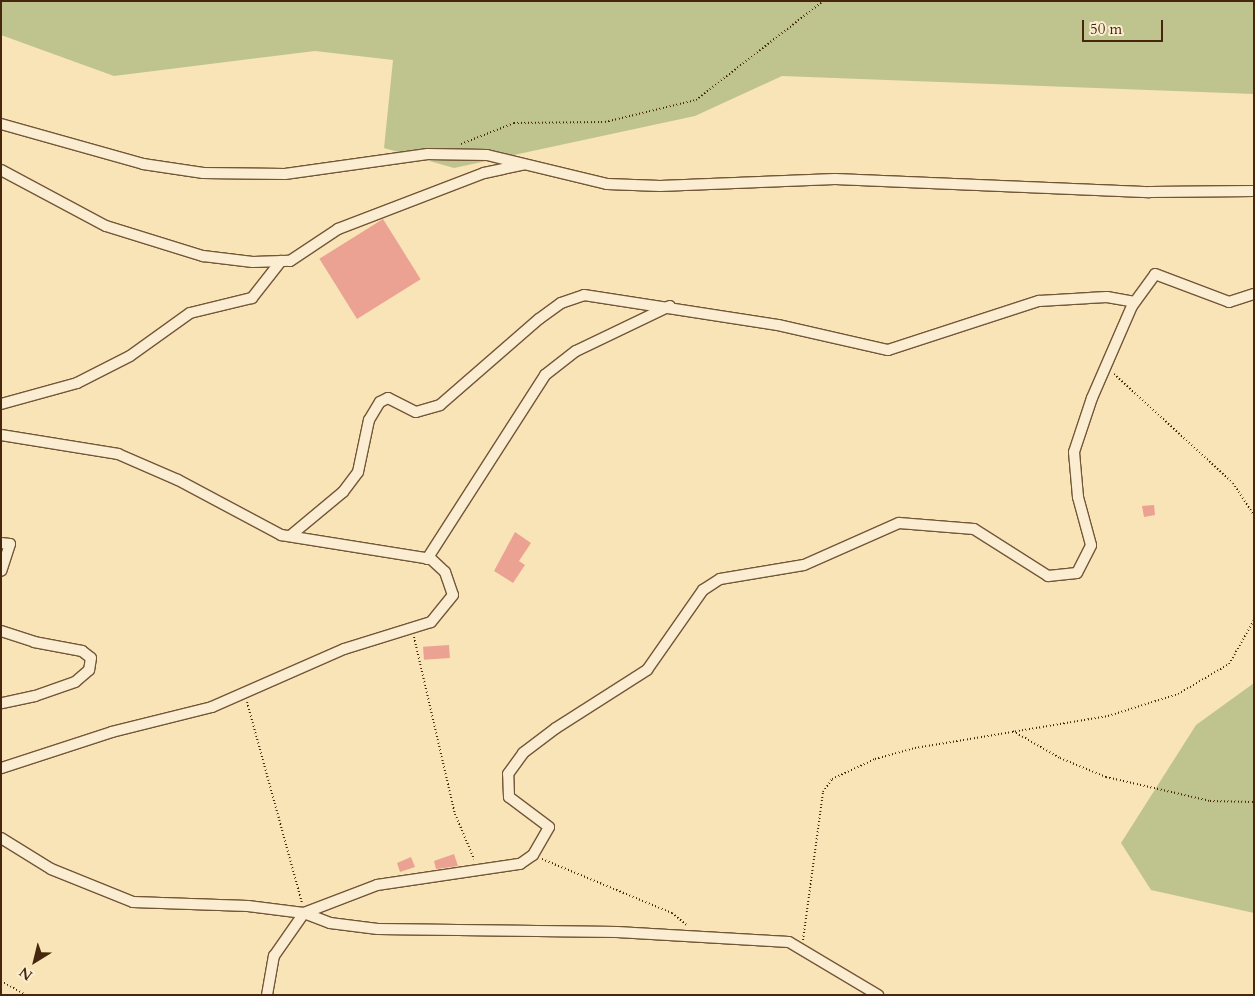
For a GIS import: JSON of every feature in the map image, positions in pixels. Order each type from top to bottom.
[{"type":"street","points":[[1,124],[142,164],[203,173],[285,174],[447,154],[486,155],[607,184],[660,186],[835,179],[1150,192],[1254,191]]},
{"type":"street","points":[[1,170],[106,226],[147,241],[203,256],[253,262],[290,261],[338,229],[484,174],[526,164]]},
{"type":"street","points":[[1,404],[77,383],[130,356],[190,313],[252,298],[281,261]]},
{"type":"street","points":[[267,995],[274,956],[304,913],[377,885],[520,864],[533,855],[549,827],[509,797],[508,774],[536,743],[648,670],[703,590],[720,579],[804,564],[900,523],[974,529],[1048,576],[1076,573],[1091,545],[1078,497],[1074,452],[1105,367],[1135,302],[1155,274],[1230,302],[1254,294]]},
{"type":"street","points":[[290,536],[343,492],[358,472],[369,420],[380,402],[388,398],[416,412],[440,405],[561,302],[584,295],[670,306],[888,350],[1039,301],[1107,296],[1135,302]]},
{"type":"street","points":[[427,559],[545,375],[576,351],[670,306]]},
{"type":"street","points":[[1,435],[118,454],[290,536],[427,559],[445,572],[453,596],[431,622],[411,626],[212,707],[103,735],[1,768]]},
{"type":"street","points":[[1,543],[10,544],[1,571]]},
{"type":"street","points":[[1,631],[34,642],[82,651],[91,658],[89,670],[74,682],[35,696],[1,703]]},
{"type":"street","points":[[1,838],[51,869],[132,902],[248,906],[304,913],[330,923],[378,929],[617,932],[790,942],[878,995]]},
{"type":"path","points":[[447,154],[470,138],[514,123],[605,122],[696,100],[823,1]]},
{"type":"path","points":[[1105,367],[1135,390],[1233,483],[1254,515]]},
{"type":"path","points":[[802,948],[827,784],[875,759],[1012,732],[1114,715],[1178,694],[1229,664],[1254,620]]},
{"type":"path","points":[[411,626],[455,814],[475,871]]},
{"type":"path","points":[[244,693],[304,913]]},
{"type":"path","points":[[1012,732],[1060,758],[1106,777],[1210,801],[1254,802]]},
{"type":"path","points":[[533,855],[672,913],[702,937]]},
{"type":"path","points":[[1,981],[26,995]]},
{"type":"green space","points":[[1,1],[1254,1],[1254,94],[782,76],[695,116],[454,168],[384,148],[393,60],[315,51],[114,76],[1,35]]},
{"type":"green space","points":[[1254,683],[1254,913],[1151,890],[1121,843],[1196,725]]},
{"type":"building","points":[[383,219],[421,279],[357,319],[319,259]]},
{"type":"building","points":[[1154,505],[1155,515],[1144,517],[1142,506]]},
{"type":"building","points":[[515,532],[531,543],[519,561],[525,565],[513,583],[494,571]]},
{"type":"building","points":[[449,645],[450,658],[424,660],[423,647]]},
{"type":"building","points":[[454,854],[458,866],[436,869],[434,861]]},
{"type":"building","points":[[411,857],[415,867],[400,872],[397,863]]}]
